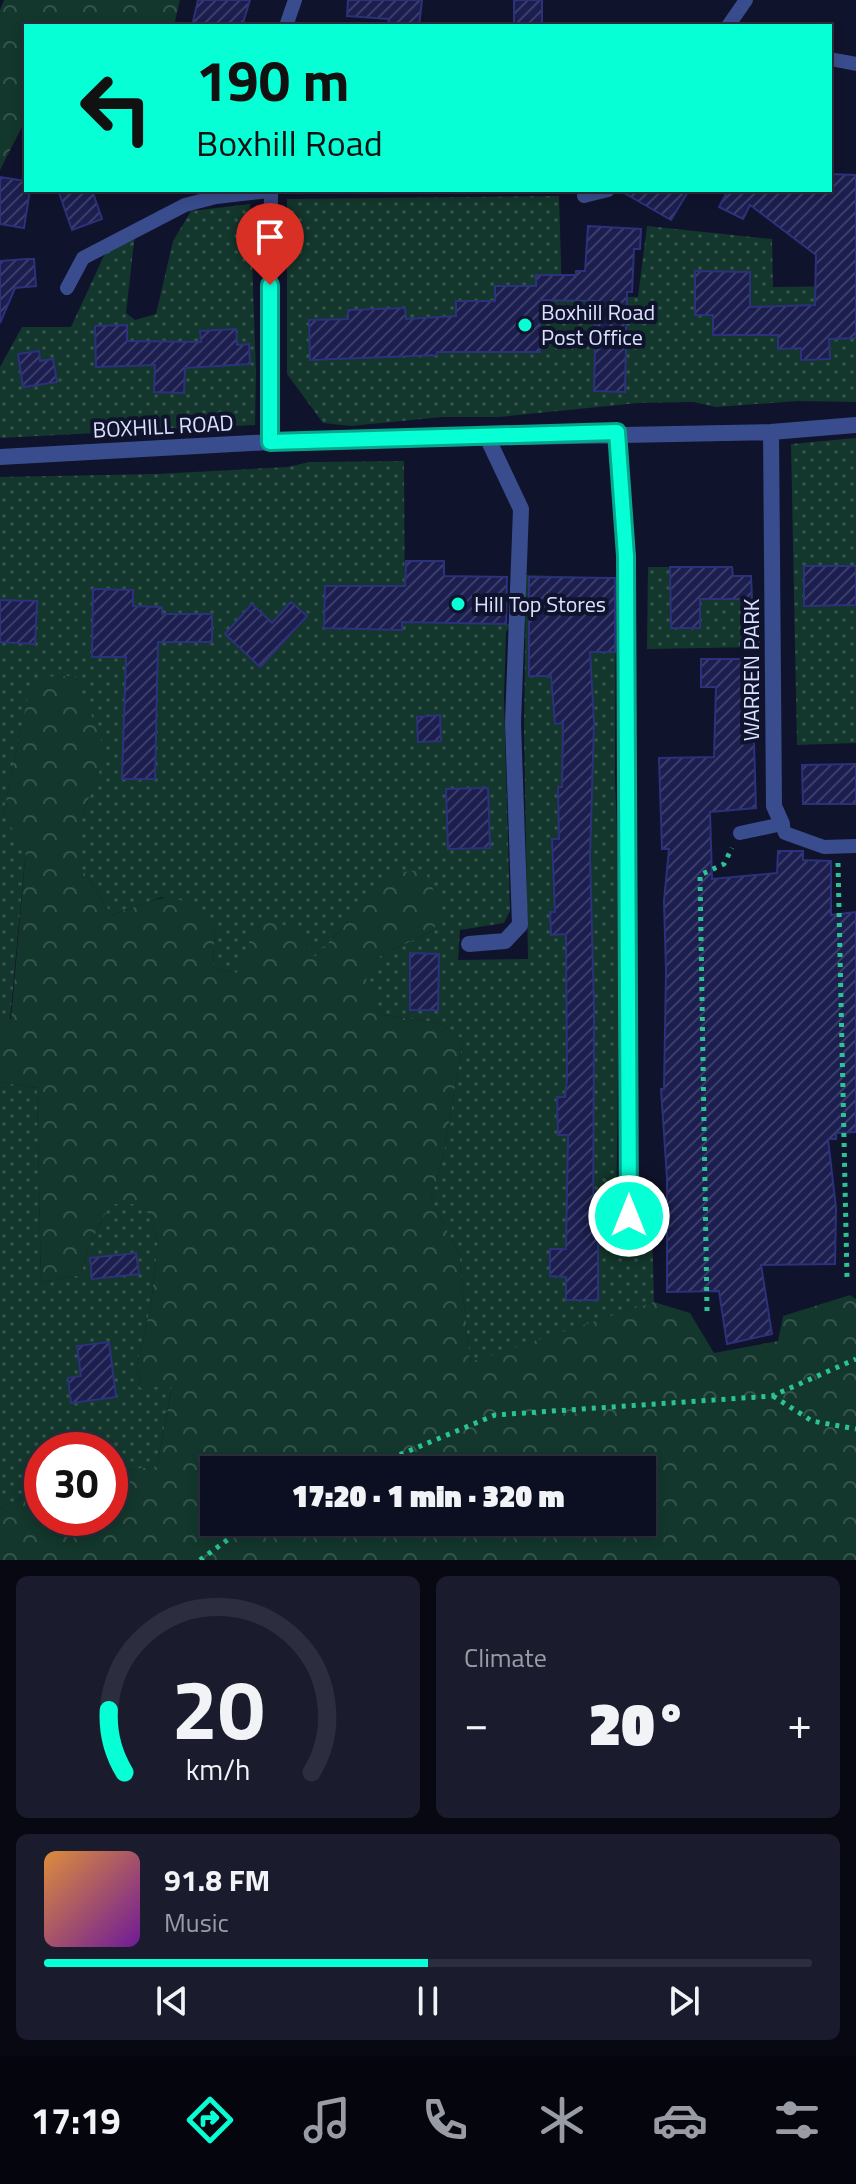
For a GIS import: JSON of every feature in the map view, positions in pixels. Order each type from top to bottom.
[{"type":"street","name":"BOXHILL ROAD","points":[[0,457],[270,442],[617,432],[771,432],[856,425]]},
{"type":"street","points":[[617,432],[626,556],[629,1216]]},
{"type":"street","name":"WARREN PARK","points":[[771,432],[774,806],[782,824]]},
{"type":"street","points":[[469,944],[505,941],[520,925],[513,723],[521,509],[487,437]]},
{"type":"lane","points":[[287,24],[295,0]]},
{"type":"lane","points":[[729,24],[746,0]]},
{"type":"lane","points":[[832,59],[856,64]]},
{"type":"lane","points":[[67,288],[83,258],[185,205],[255,192]]},
{"type":"lane","points":[[270,192],[270,442]]},
{"type":"lane","points":[[584,196],[600,192]]},
{"type":"lane","points":[[740,833],[782,824],[785,833],[824,847],[856,846]]},
{"type":"path","points":[[707,1311],[700,875],[724,864],[740,833]]},
{"type":"path","points":[[837,846],[847,1277]]},
{"type":"path","points":[[397,1456],[495,1415],[772,1396],[856,1359]]},
{"type":"path","points":[[772,1396],[812,1421],[856,1429]]},
{"type":"path","points":[[200,1560],[233,1536]]},
{"type":"green space","points":[[4,0],[180,0],[174,24],[24,24],[24,123],[0,170],[0,10]]},
{"type":"green space","points":[[559,196],[562,296],[638,297],[647,226],[772,239],[773,287],[856,286],[856,402],[798,401],[716,407],[693,402],[638,403],[499,417],[442,417],[351,426],[323,423],[287,374],[287,199]]},
{"type":"green space","points":[[250,204],[255,425],[0,438],[0,367],[22,327],[71,327],[107,249],[135,234],[126,313],[135,320],[156,314],[173,241],[191,211]]},
{"type":"green space","points":[[856,438],[856,743],[797,745],[791,444]]},
{"type":"green space","points":[[404,461],[405,622],[511,624],[506,632],[504,698],[510,911],[504,923],[460,930],[458,960],[528,959],[524,732],[526,575],[616,578],[615,778],[620,915],[616,1222],[652,1225],[654,1302],[470,1363],[459,1254],[431,1199],[444,1152],[463,1040],[439,1023],[383,1015],[365,979],[380,956],[434,930],[348,921],[315,957],[237,973],[213,968],[215,926],[162,897],[112,915],[82,869],[82,815],[103,761],[75,676],[32,678],[3,815],[26,848],[10,1020],[0,1022],[0,477],[156,474],[288,467],[309,462]]},
{"type":"green space","points":[[648,567],[670,567],[671,628],[700,627],[700,599],[752,599],[759,611],[760,647],[647,649]]},
{"type":"green space","points":[[75,676],[101,738],[103,762],[82,815],[82,869],[112,915],[167,898],[188,904],[215,926],[213,968],[237,973],[258,920],[298,928],[315,957],[392,874],[424,869],[441,907],[434,930],[380,956],[366,979],[383,1015],[439,1023],[463,1040],[444,1152],[431,1199],[459,1254],[470,1362],[654,1302],[690,1313],[714,1353],[778,1341],[783,1316],[850,1295],[856,1299],[856,1560],[0,1560],[0,1508],[24,1498],[24,1536],[128,1536],[128,1470],[157,1466],[172,1386],[140,1388],[137,1365],[151,1305],[158,1241],[144,1204],[110,1204],[88,1248],[81,1275],[41,1282],[37,1088],[0,1082],[0,1022],[11,1019],[26,849],[3,815],[32,677]]},
{"type":"green space","points":[[0,1082],[37,1088],[41,1282],[81,1275],[88,1248],[110,1204],[144,1203],[158,1241],[151,1305],[137,1365],[140,1387],[172,1385],[157,1466],[128,1470],[128,1432],[24,1432],[24,1498],[0,1508]]},
{"type":"building","points":[[198,0],[250,0],[243,24],[192,24]]},
{"type":"building","points":[[348,0],[422,0],[419,24],[388,24],[389,19],[347,16]]},
{"type":"building","points":[[514,0],[542,0],[542,24],[514,24]]},
{"type":"building","points":[[832,174],[856,175],[856,338],[829,339],[830,359],[801,360],[801,348],[778,349],[778,335],[713,335],[713,315],[695,315],[695,271],[750,272],[750,307],[815,305],[816,255],[750,205],[743,219],[719,207],[727,192],[832,192]]},
{"type":"building","points":[[0,177],[24,181],[24,192],[30,192],[24,228],[0,224]]},
{"type":"building","points":[[59,192],[93,192],[102,219],[72,230]]},
{"type":"building","points":[[622,192],[688,192],[671,220]]},
{"type":"building","points":[[588,226],[641,229],[640,249],[634,249],[632,292],[627,292],[625,392],[594,391],[596,301],[540,300],[540,352],[437,352],[437,355],[310,360],[309,320],[348,319],[348,310],[405,308],[406,319],[456,316],[456,301],[495,301],[495,286],[536,286],[536,275],[576,275],[576,271],[585,271]]},
{"type":"building","points":[[34,259],[36,286],[15,288],[0,323],[0,261]]},
{"type":"building","points":[[127,325],[127,341],[201,342],[200,331],[236,329],[237,345],[249,344],[250,364],[185,368],[184,393],[154,392],[155,365],[96,367],[95,326]]},
{"type":"building","points":[[39,351],[40,361],[53,359],[57,382],[23,387],[18,354]]},
{"type":"building","points":[[406,561],[444,561],[444,576],[507,577],[506,624],[402,622],[402,630],[324,628],[325,586],[405,586]]},
{"type":"building","points":[[804,566],[856,566],[856,605],[804,606]]},
{"type":"building","points":[[670,567],[732,567],[733,576],[751,576],[752,599],[700,599],[700,628],[671,628]]},
{"type":"building","points":[[529,577],[615,578],[615,652],[590,652],[594,722],[590,857],[594,1008],[593,1236],[598,1236],[598,1300],[566,1300],[566,1277],[550,1276],[550,1249],[566,1249],[568,1135],[558,1135],[557,1097],[565,1097],[567,1080],[566,934],[551,935],[550,912],[555,912],[552,839],[559,839],[558,787],[562,787],[563,723],[555,724],[551,676],[529,676]]},
{"type":"building","points":[[93,589],[133,590],[133,606],[162,607],[162,614],[212,614],[212,642],[158,642],[155,779],[122,779],[126,657],[92,657]]},
{"type":"building","points":[[0,600],[37,601],[35,644],[0,642]]},
{"type":"building","points":[[291,602],[307,616],[260,667],[225,634],[252,604],[272,623]]},
{"type":"building","points":[[701,659],[750,659],[753,710],[756,808],[710,812],[712,879],[777,873],[778,851],[803,851],[803,860],[831,861],[831,915],[856,912],[856,1132],[836,1133],[836,1139],[828,1139],[836,1208],[835,1264],[761,1265],[772,1334],[727,1344],[719,1291],[667,1292],[667,1178],[661,1089],[664,1089],[666,971],[664,901],[669,849],[662,849],[659,758],[714,757],[716,687],[701,687]]},
{"type":"building","points":[[440,715],[441,741],[418,742],[417,717]]},
{"type":"building","points":[[856,764],[856,804],[803,804],[802,765]]},
{"type":"building","points":[[488,788],[490,848],[448,849],[446,789]]},
{"type":"building","points":[[410,953],[439,954],[438,1010],[410,1010]]},
{"type":"building","points":[[136,1253],[139,1274],[92,1279],[90,1258]]},
{"type":"building","points":[[109,1342],[116,1397],[71,1403],[68,1378],[81,1376],[77,1346]]},
{"type":"place","name":"Boxhill Road Post Office","points":[[525,325]]},
{"type":"place","name":"Hill Top Stores","points":[[458,604]]},
{"type":"route","points":[[270,285],[270,442],[617,432],[626,556],[629,1216]]}]
